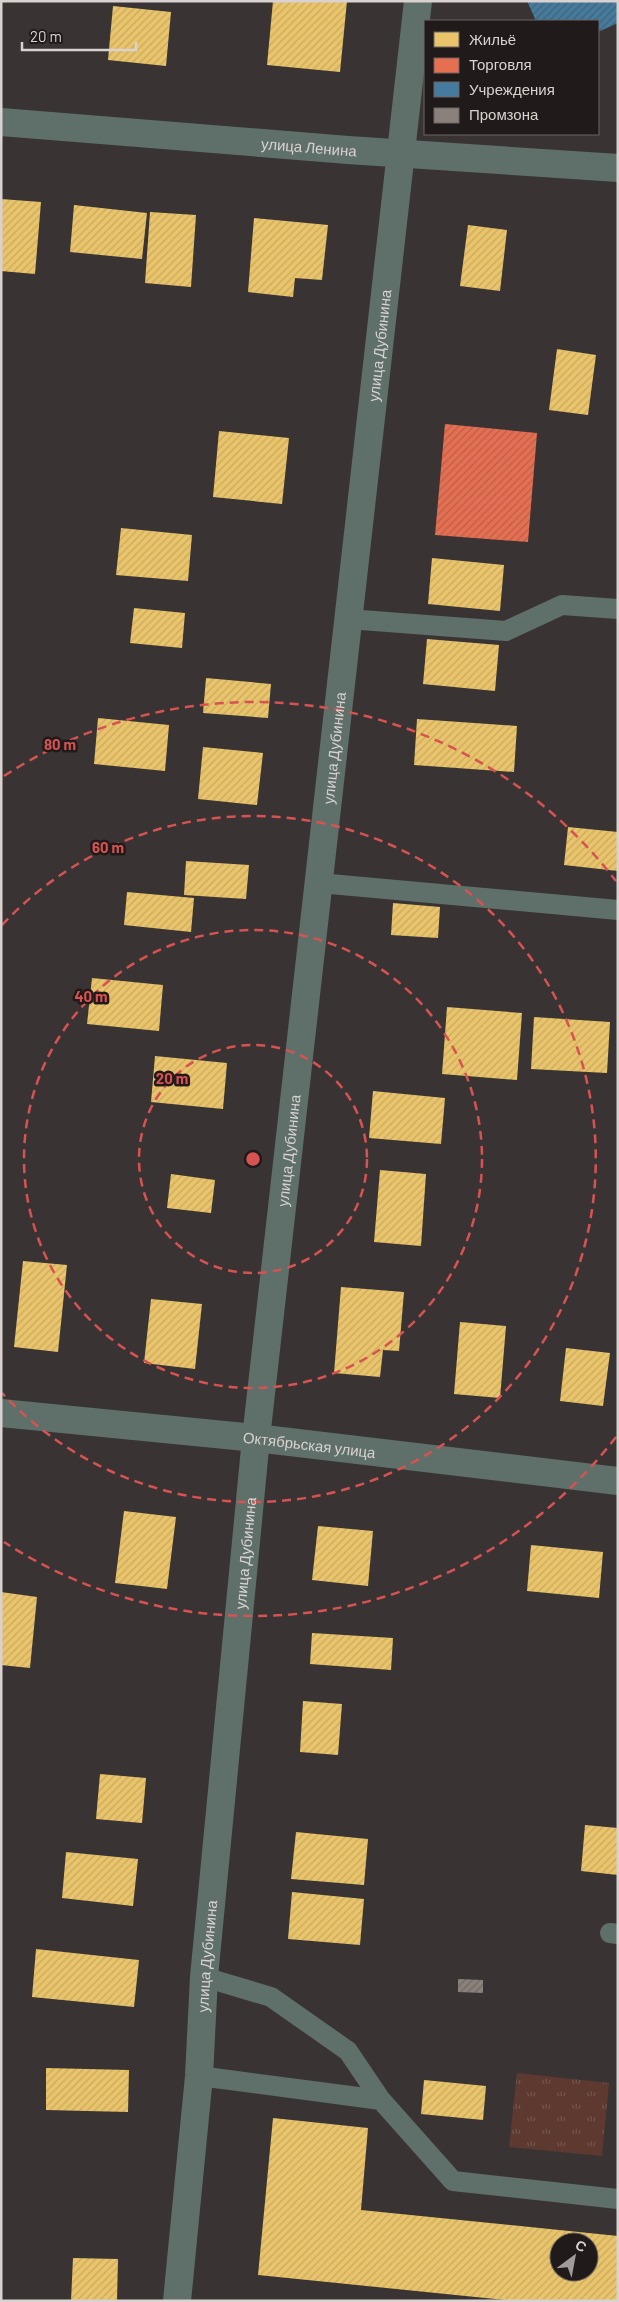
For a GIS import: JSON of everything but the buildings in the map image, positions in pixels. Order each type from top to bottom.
[{"type":"street","name":"улица Дубинина","points":[[177,2301],[199,2076],[204,1977],[256,1438],[418,1]]},
{"type":"street","name":"улица Ленина","points":[[1,122],[618,168]]},
{"type":"street","name":"Октябрьская улица","points":[[1,1413],[256,1438],[618,1481]]},
{"type":"lane","points":[[348,618],[506,631],[562,606],[618,609]]},
{"type":"lane","points":[[319,883],[618,910]]},
{"type":"lane","points":[[204,1977],[271,1997],[348,2051],[381,2100],[453,2180],[618,2199]]},
{"type":"lane","points":[[199,2076],[381,2100]]},
{"type":"green space","points":[[517,2073],[609,2083],[602,2156],[509,2147]]}]
